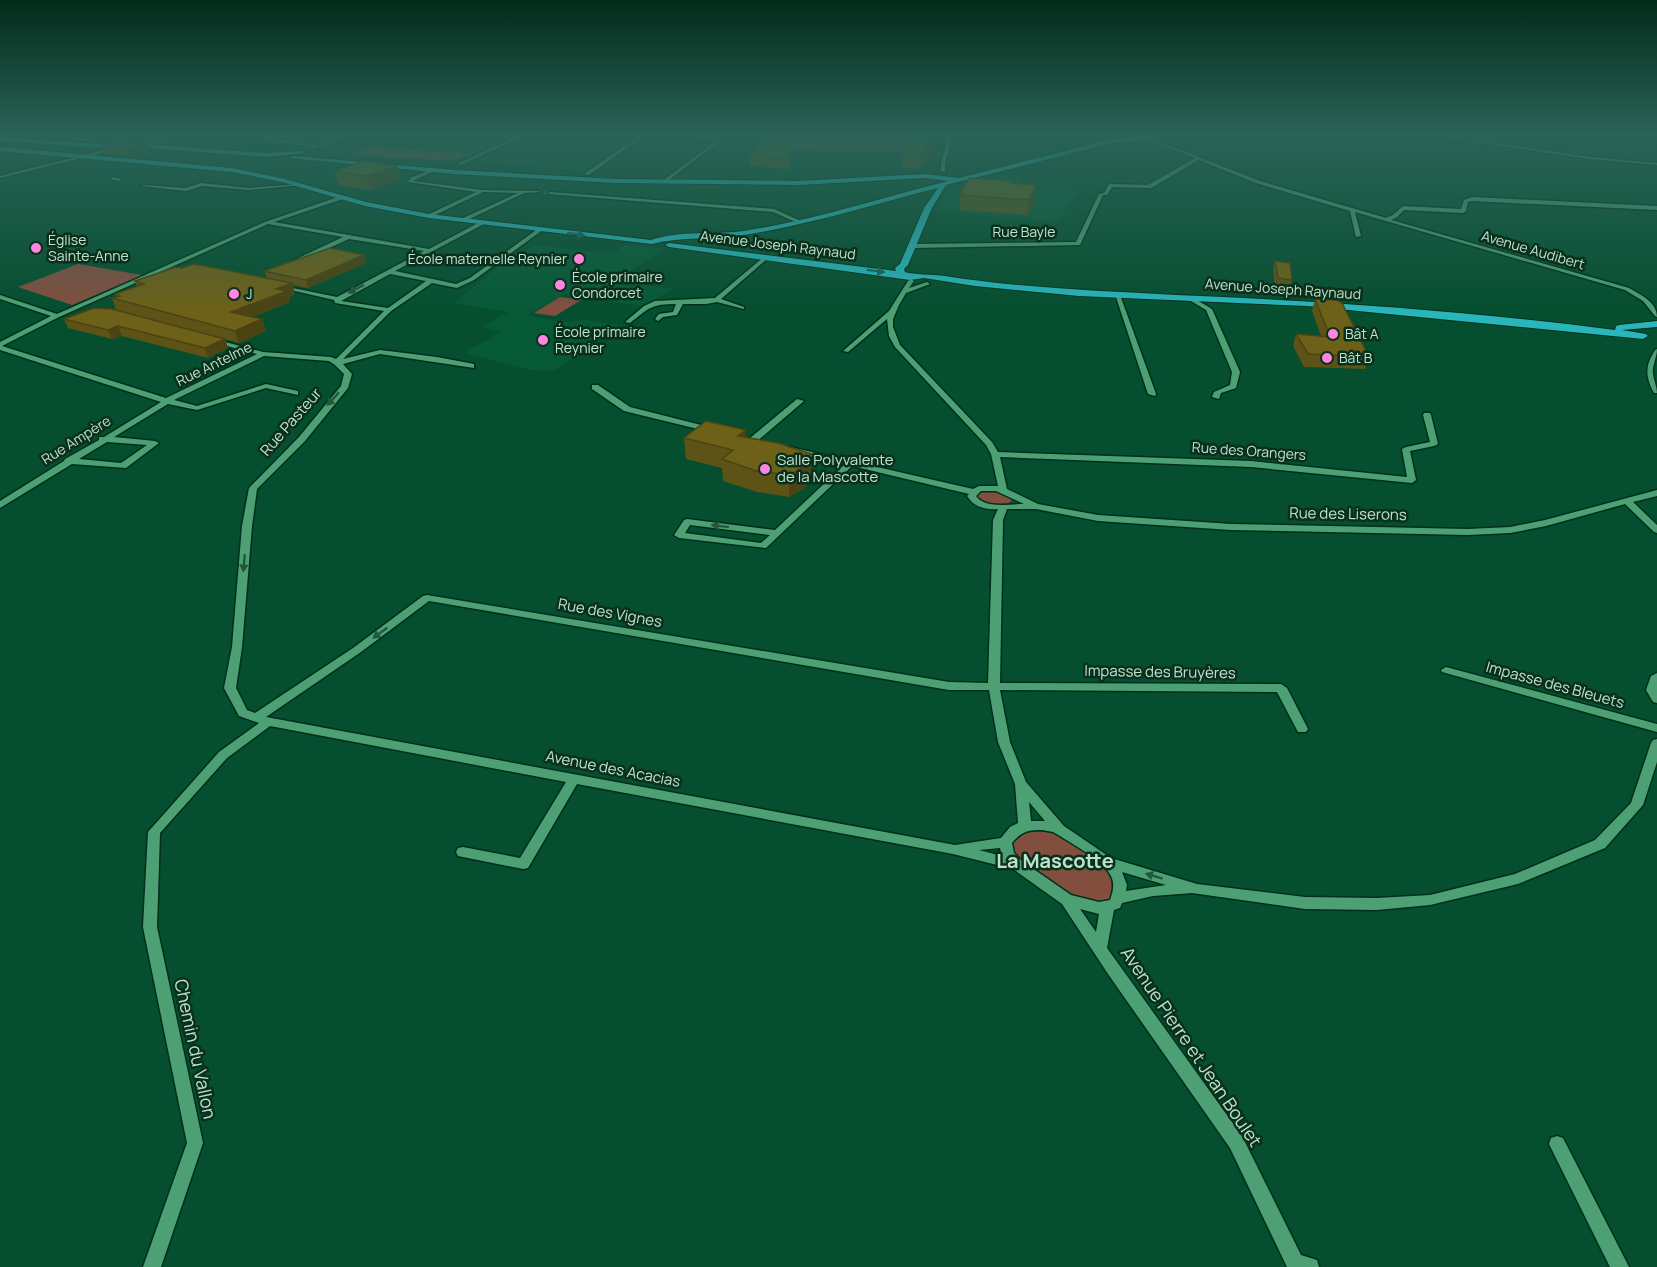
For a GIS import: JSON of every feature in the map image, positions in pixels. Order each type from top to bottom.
[{"type":"main road","name":"Avenue Joseph Raynaud","points":[[326,193],[429,216],[907,274],[932,281],[1117,295],[1216,298],[1382,309],[1588,329],[1657,340]]},
{"type":"main road","points":[[652,242],[664,238],[741,233],[800,222],[891,193]]},
{"type":"main road","points":[[907,274],[912,246],[928,208],[938,193]]},
{"type":"main road","points":[[907,274],[909,270],[932,281]]},
{"type":"main road","points":[[907,274],[921,274]]},
{"type":"main road","name":"Avenue Joseph Raynaud","points":[[1588,329],[1657,324]]},
{"type":"main road","points":[[1634,327],[1642,336]]},
{"type":"street","points":[[429,216],[477,193]]},
{"type":"street","points":[[463,220],[522,193]]},
{"type":"street","points":[[552,193],[774,211],[800,222]]},
{"type":"street","name":"Rue Bayle","points":[[912,246],[1078,244],[1101,194],[1106,193]]},
{"type":"street","name":"Avenue Audibert","points":[[1295,193],[1627,289],[1645,300],[1655,313],[1646,324]]},
{"type":"street","points":[[0,347],[57,316],[267,223],[341,198]]},
{"type":"street","points":[[1386,220],[1395,216],[1403,208],[1463,211],[1466,201],[1472,199],[1528,205],[1606,205],[1657,208]]},
{"type":"street","points":[[1352,210],[1358,236]]},
{"type":"street","points":[[267,223],[431,251]]},
{"type":"street","points":[[272,284],[338,299],[482,223]]},
{"type":"street","points":[[390,272],[457,286],[472,279],[541,229]]},
{"type":"street","points":[[284,267],[348,237]]},
{"type":"street","points":[[717,300],[765,257]]},
{"type":"street","points":[[177,263],[188,266]]},
{"type":"street","points":[[846,351],[890,313],[903,292],[907,274]]},
{"type":"street","points":[[338,363],[341,357],[389,310],[430,281]]},
{"type":"street","points":[[903,292],[932,281]]},
{"type":"street","points":[[1117,295],[1152,394]]},
{"type":"street","points":[[0,297],[57,316]]},
{"type":"street","points":[[1188,297],[1209,309],[1236,372],[1233,386],[1218,392],[1216,397]]},
{"type":"street","points":[[1209,309],[1216,298]]},
{"type":"street","points":[[338,299],[337,302],[389,310]]},
{"type":"street","points":[[627,322],[646,307],[657,302],[717,300],[742,308]]},
{"type":"street","points":[[658,319],[661,315],[675,314],[680,303]]},
{"type":"street","points":[[47,321],[82,314],[70,311]]},
{"type":"street","points":[[890,313],[890,332],[897,346],[970,421],[995,454],[1003,489],[1012,497],[998,520],[994,685],[1004,742],[1021,784],[1025,826]]},
{"type":"street","points":[[210,340],[263,354]]},
{"type":"street","name":"Rue Antelme","points":[[0,347],[167,400],[263,354],[331,359],[338,363]]},
{"type":"street","points":[[1657,351],[1649,366],[1648,375],[1657,391]]},
{"type":"street","points":[[338,363],[380,352],[471,366]]},
{"type":"street","name":"Rue Pasteur","points":[[262,720],[243,713],[230,688],[253,488],[302,439],[345,386],[348,374],[338,363]]},
{"type":"street","points":[[167,400],[197,408],[266,386],[295,393]]},
{"type":"street","points":[[595,387],[618,405],[627,409],[720,432]]},
{"type":"street","name":"Rue Ampère","points":[[0,505],[167,400]]},
{"type":"street","points":[[753,440],[800,401]]},
{"type":"street","name":"Rue des Orangers","points":[[995,454],[1240,463],[1412,480],[1406,449],[1434,444],[1427,415]]},
{"type":"street","points":[[742,438],[763,442]]},
{"type":"street","points":[[68,461],[123,466],[155,443],[102,439]]},
{"type":"street","points":[[785,448],[973,492],[1000,478]]},
{"type":"street","points":[[778,533],[687,522],[679,535],[762,546],[778,533],[851,463]]},
{"type":"street","points":[[984,488],[1003,489]]},
{"type":"street","points":[[973,492],[972,499],[984,506],[998,520]]},
{"type":"street","name":"Rue des Liserons","points":[[1012,497],[1036,506],[1098,518],[1211,525],[1468,532],[1510,530],[1546,523],[1657,493]]},
{"type":"street","points":[[1626,501],[1657,530]]},
{"type":"street","name":"Rue des Liserons","points":[[984,506],[1036,506]]},
{"type":"street","name":"Rue des Vignes","points":[[262,720],[427,598],[949,686],[994,685]]},
{"type":"street","name":"Impasse des Bleuets","points":[[1446,670],[1657,728]]},
{"type":"street","points":[[1657,676],[1652,690],[1657,699]]},
{"type":"street","name":"Impasse des Bruyères","points":[[994,685],[1281,688],[1302,729]]},
{"type":"street","name":"Avenue des Acacias","points":[[262,720],[952,849],[1017,865]]},
{"type":"street","name":"Chemin du Vallon","points":[[152,1267],[195,1143],[150,927],[154,832],[224,755],[262,720]]},
{"type":"street","points":[[1021,784],[1059,829],[1111,863],[1197,889],[1305,903],[1377,904],[1430,900],[1518,879],[1599,844],[1637,805],[1657,743]]},
{"type":"street","points":[[463,852],[523,864],[574,778]]},
{"type":"street","points":[[1059,829],[1046,826],[1025,826],[1015,830],[1005,842],[1008,855],[1017,865],[1067,900],[1088,907],[1107,908],[1115,904],[1119,898],[1121,886],[1118,873],[1111,863]]},
{"type":"street","name":"Avenue des Acacias","points":[[952,849],[1005,842]]},
{"type":"street","points":[[1119,898],[1153,891],[1197,889]]},
{"type":"street","name":"Avenue Pierre et Jean Boulet","points":[[1067,900],[1113,970],[1236,1142],[1301,1266]]},
{"type":"street","name":"Avenue Pierre et Jean Boulet","points":[[1100,947],[1107,908]]},
{"type":"street","points":[[1557,1144],[1620,1267]]},
{"type":"shaded area","points":[[946,193],[1076,193],[1058,222],[933,211]]},
{"type":"shaded area","points":[[535,245],[612,254],[626,245],[664,249],[616,281],[674,289],[641,306],[564,294],[528,315],[562,322],[586,320],[620,325],[555,370],[531,370],[464,353],[502,331],[482,327],[508,312],[454,303],[501,264]]},
{"type":"shaded area","points":[[78,264],[142,275],[72,305],[18,287]]},
{"type":"shaded area","points":[[560,297],[581,300],[555,316],[534,313]]},
{"type":"shaded area","points":[[990,487],[1012,497],[1012,500],[1006,506],[979,504],[973,492]]},
{"type":"shaded area","points":[[1046,826],[1111,863],[1119,898],[1088,907],[1017,865],[1007,838],[1015,830]]},
{"type":"building","points":[[962,193],[1032,193],[1029,200],[961,195]]},
{"type":"building","points":[[330,248],[364,255],[306,280],[264,271]]},
{"type":"building","points":[[1275,261],[1290,263],[1292,280],[1278,278]]},
{"type":"building","points":[[194,264],[292,283],[276,289],[287,291],[231,312],[262,319],[235,331],[112,298],[120,296],[115,294],[144,284],[135,281],[176,267],[182,268]]},
{"type":"building","points":[[1315,299],[1337,300],[1342,303],[1369,357],[1308,354],[1296,334],[1330,337]]},
{"type":"building","points":[[94,308],[112,309],[225,339],[205,348],[118,326],[108,330],[64,319]]},
{"type":"building","points":[[706,421],[746,430],[738,436],[778,443],[811,454],[806,466],[789,475],[756,471],[722,459],[733,450],[684,438]]},
{"type":"place","name":"Église Sainte-Anne","points":[[36,248]]},
{"type":"place","name":"École maternelle Reynier","points":[[579,259]]},
{"type":"place","name":"École primaire Condorcet","points":[[560,285]]},
{"type":"place","name":"J","points":[[234,294]]},
{"type":"place","name":"Bât A","points":[[1333,334]]},
{"type":"place","name":"École primaire Reynier","points":[[543,340]]},
{"type":"place","name":"Bât B","points":[[1327,358]]},
{"type":"place","name":"Salle Polyvalente de la Mascotte","points":[[765,469]]},
{"type":"district","name":"La Mascotte","points":[[1055,861]]}]
